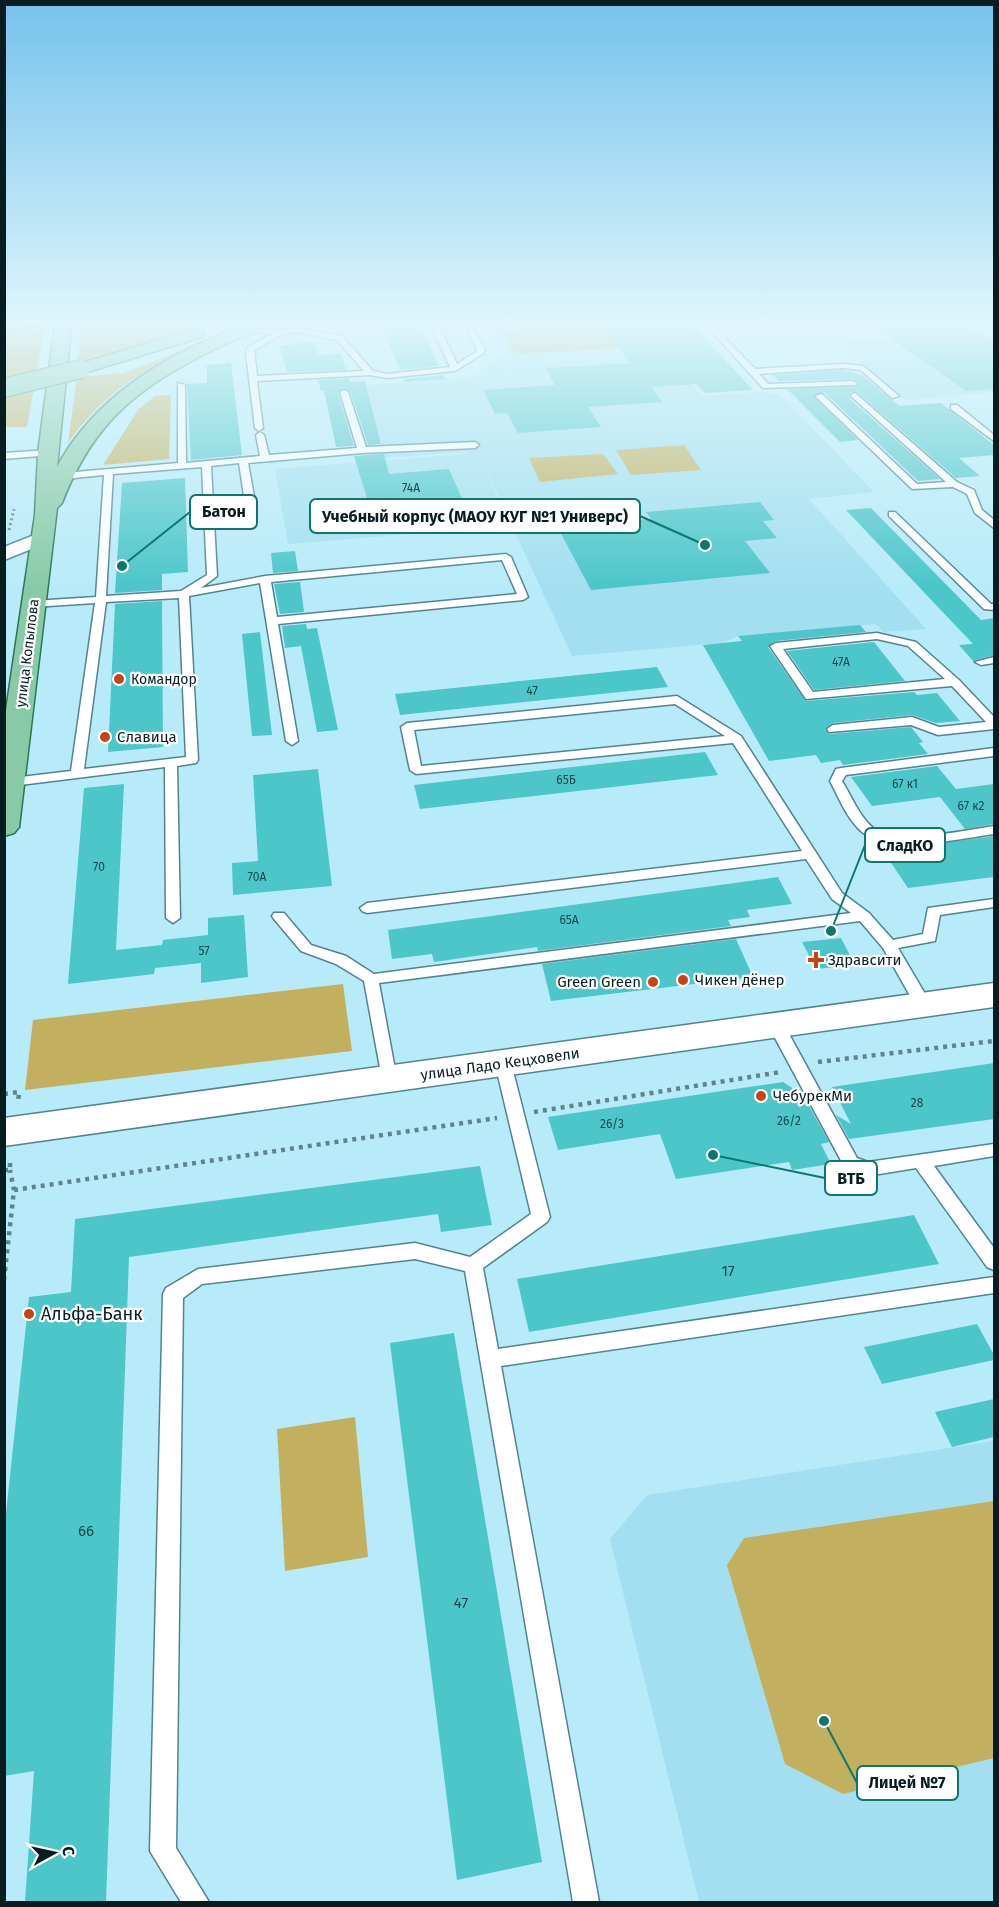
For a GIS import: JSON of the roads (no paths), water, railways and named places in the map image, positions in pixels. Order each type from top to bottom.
[{"type":"main road","name":"улица Копылова","points":[[4,827],[7,782],[46,515],[48,453],[53,409]]},
{"type":"main road","name":"улица Копылова","points":[[46,515],[79,446],[100,419],[112,409]]},
{"type":"main road","name":"улица Ладо Кецховели","points":[[11,1133],[994,994]]},
{"type":"street","points":[[4,554],[42,538]]},
{"type":"street","points":[[4,565],[38,570]]},
{"type":"lane","points":[[182,409],[182,465]]},
{"type":"lane","points":[[257,409],[265,458]]},
{"type":"lane","points":[[349,409],[362,450]]},
{"type":"lane","points":[[833,409],[915,487],[954,484]]},
{"type":"lane","points":[[871,409],[954,484],[971,492],[978,511],[994,525]]},
{"type":"lane","points":[[956,409],[994,439]]},
{"type":"lane","points":[[64,476],[362,450],[475,445]]},
{"type":"lane","points":[[4,456],[48,453]]},
{"type":"lane","points":[[243,460],[250,502]]},
{"type":"lane","points":[[184,594],[212,576],[206,463]]},
{"type":"lane","points":[[77,772],[101,598],[109,471]]},
{"type":"lane","points":[[891,514],[988,607],[994,607]]},
{"type":"lane","points":[[33,604],[184,594],[265,579],[506,557],[524,597],[272,621]]},
{"type":"lane","points":[[265,579],[292,741]]},
{"type":"lane","points":[[7,782],[192,760],[184,594]]},
{"type":"lane","points":[[955,682],[810,696],[776,646],[877,636],[912,644],[955,682],[994,725]]},
{"type":"lane","points":[[981,662],[994,660]]},
{"type":"lane","points":[[737,739],[416,770],[406,727],[678,700],[737,739],[837,896],[864,916],[889,945],[923,1004]]},
{"type":"lane","points":[[981,710],[994,708]]},
{"type":"lane","points":[[833,729],[912,721],[938,731],[994,725]]},
{"type":"lane","points":[[994,752],[841,772],[836,781],[859,819],[874,834],[907,840],[994,830]]},
{"type":"lane","points":[[171,762],[173,918]]},
{"type":"lane","points":[[367,908],[812,854]]},
{"type":"lane","points":[[889,945],[930,938],[933,911],[994,903]]},
{"type":"lane","points":[[279,916],[306,948],[341,960],[371,979],[864,916]]},
{"type":"lane","points":[[371,979],[388,1080]]},
{"type":"lane","points":[[776,1025],[851,1163],[867,1168],[994,1150]]},
{"type":"lane","points":[[196,1902],[163,1851],[173,1294],[198,1277],[415,1251],[473,1265],[540,1217],[503,1063]]},
{"type":"lane","points":[[921,1162],[994,1262]]},
{"type":"lane","points":[[473,1265],[586,1902]]},
{"type":"lane","points":[[490,1359],[994,1285]]},
{"type":"place","name":"Учебный корпус (МАОУ КУГ №1 Универс)","points":[[705,545]]},
{"type":"place","name":"Батон","points":[[122,566]]},
{"type":"place","name":"Командор","points":[[119,679]]},
{"type":"place","name":"Славица","points":[[105,737]]},
{"type":"place","name":"СладКО","points":[[831,931]]},
{"type":"place","name":"Здравсити","points":[[816,960]]},
{"type":"place","name":"Чикен дёнер","points":[[683,980]]},
{"type":"place","name":"Green Green","points":[[653,982]]},
{"type":"place","name":"ЧебурекМи","points":[[761,1096]]},
{"type":"place","name":"ВТБ","points":[[713,1155]]},
{"type":"place","name":"Альфа-Банк","points":[[29,1314]]},
{"type":"place","name":"Лицей №7","points":[[824,1721]]}]
